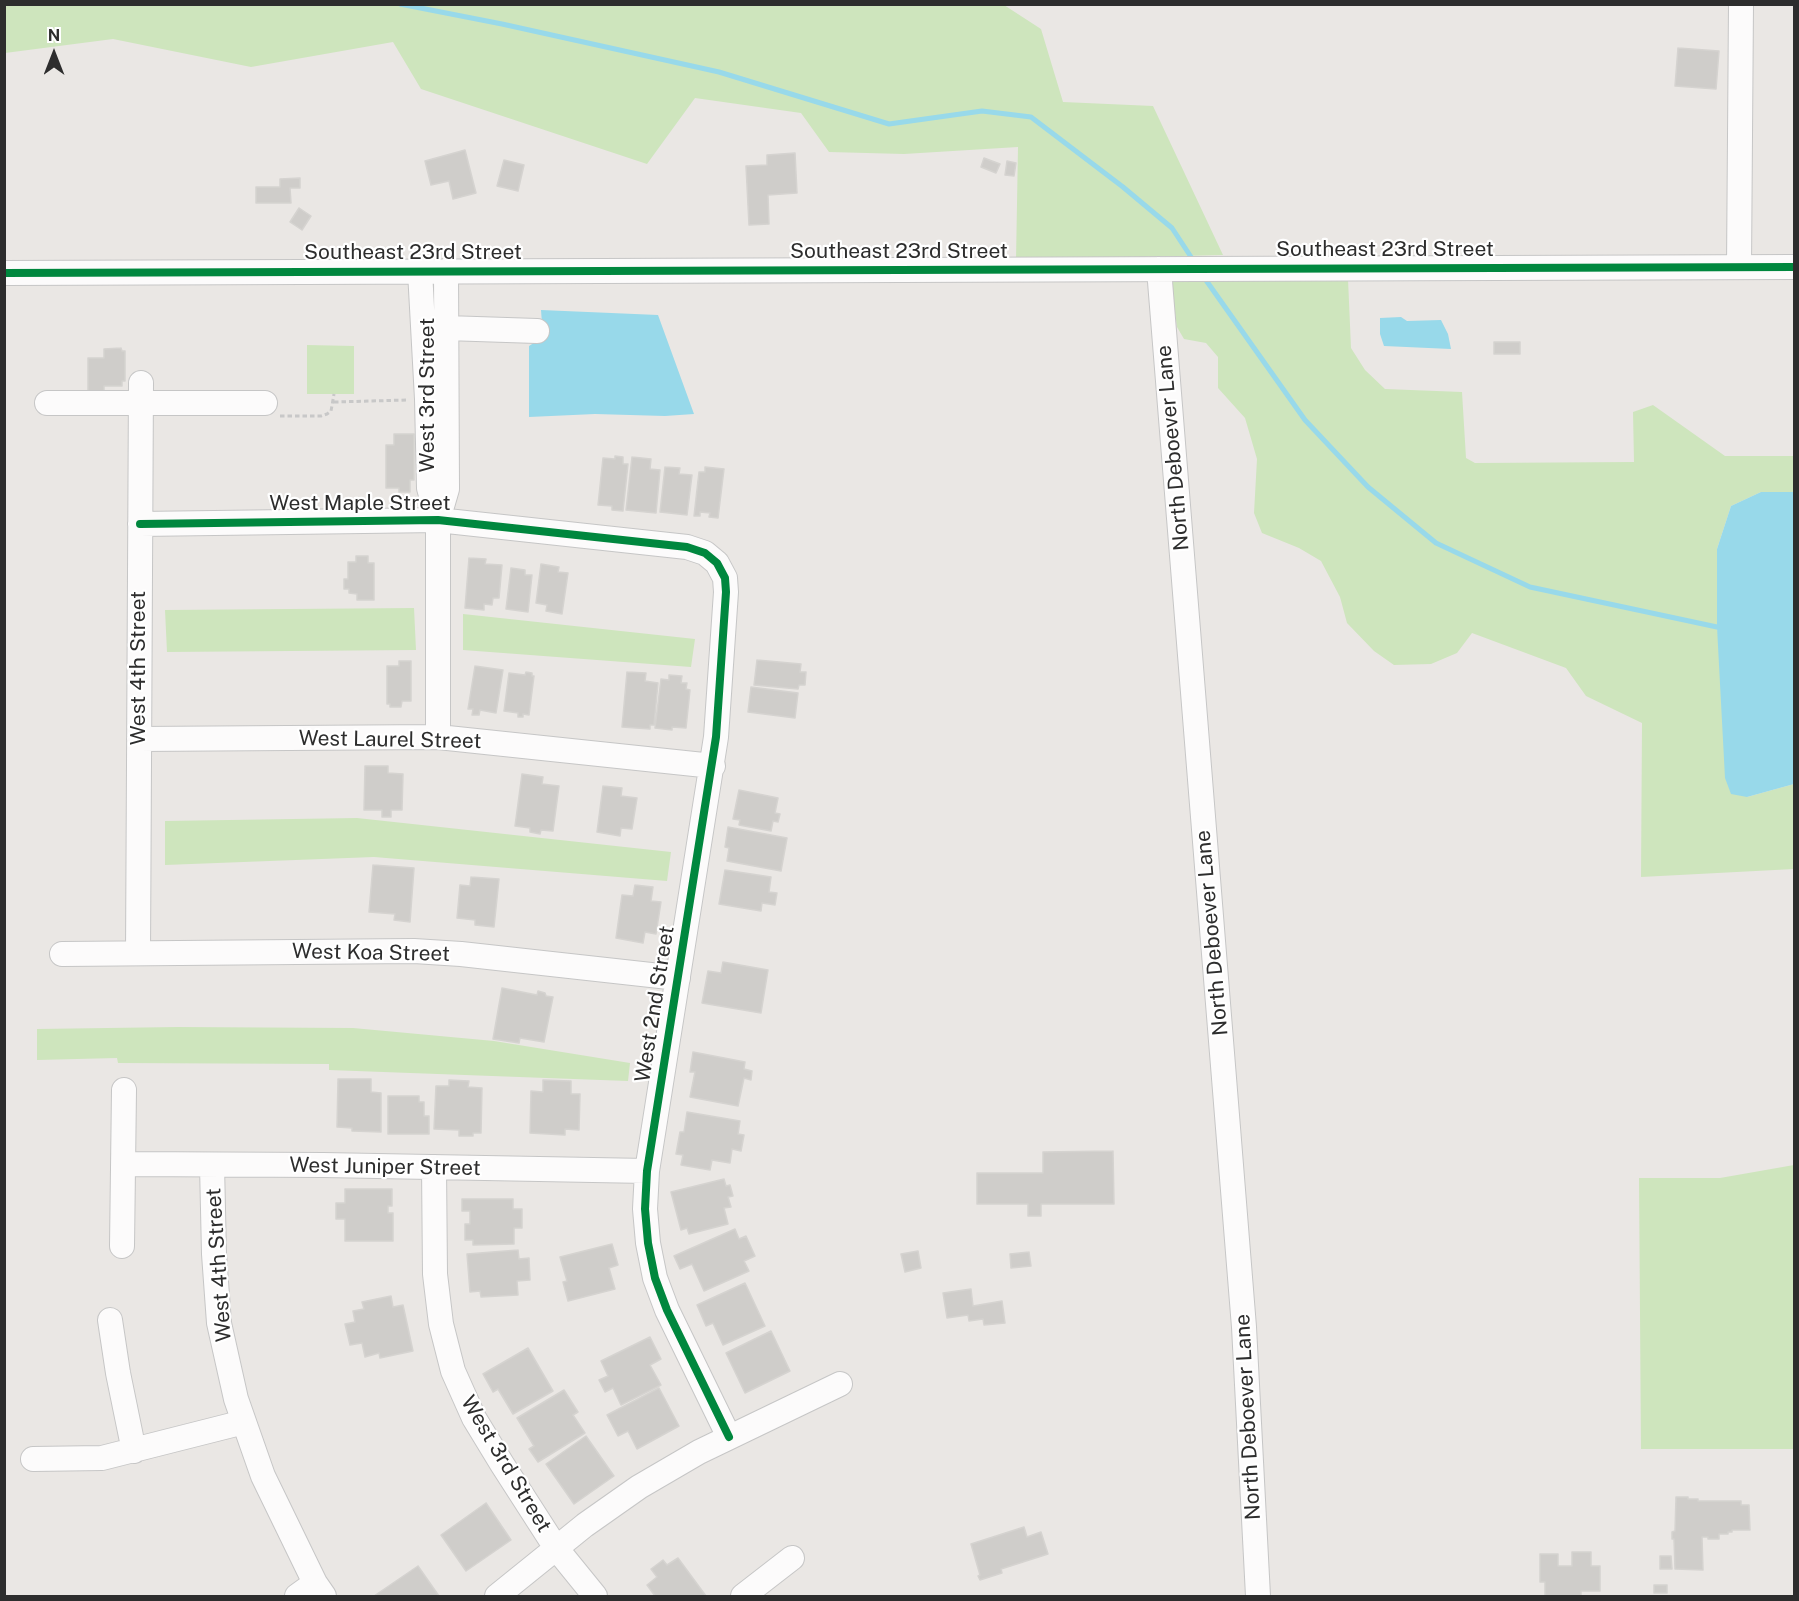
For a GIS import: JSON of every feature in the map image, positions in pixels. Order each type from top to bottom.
[{"type":"street","points":[[1739,267],[1741,4]]},
{"type":"street","name":"Southeast 23rd Street","points":[[4,273],[1794,267]]},
{"type":"street","name":"North Deboever Lane","points":[[1159,269],[1244,1327],[1258,1596]]},
{"type":"street","name":"West 3rd Street","points":[[420,271],[429,488],[438,520],[438,737]]},
{"type":"street","name":"West 3rd Street","points":[[438,520],[447,489],[446,272]]},
{"type":"street","points":[[446,328],[537,331]]},
{"type":"street","points":[[47,403],[141,393],[265,403]]},
{"type":"street","name":"West 4th Street","points":[[138,953],[141,393]]},
{"type":"street","name":"West Maple Street","points":[[140,524],[438,520],[687,547],[705,553],[717,563]]},
{"type":"street","name":"West 2nd Street","points":[[717,563],[725,578],[726,592],[713,766],[647,1171],[645,1209],[655,1278],[667,1310],[729,1437]]},
{"type":"street","name":"West Laurel Street","points":[[139,739],[438,737],[713,766]]},
{"type":"street","name":"West Koa Street","points":[[62,954],[414,951],[678,978]]},
{"type":"street","points":[[122,1246],[124,1090]]},
{"type":"street","name":"West Juniper Street","points":[[124,1164],[647,1171]]},
{"type":"street","name":"West 4th Street","points":[[212,1165],[214,1254],[219,1323],[236,1399],[263,1476],[312,1592]]},
{"type":"street","name":"West 3rd Street","points":[[434,1167],[435,1275],[441,1324],[453,1371],[474,1418],[556,1548]]},
{"type":"street","points":[[110,1320],[117,1373],[134,1450]]},
{"type":"street","points":[[497,1596],[585,1525],[639,1487],[729,1437],[840,1384]]},
{"type":"street","points":[[33,1459],[102,1458],[244,1422]]},
{"type":"street","points":[[556,1548],[595,1596]]},
{"type":"street","points":[[743,1596],[792,1558]]},
{"type":"path","points":[[334,402],[427,399]]},
{"type":"green space","points":[[4,5],[1004,5],[1041,29],[1063,102],[1153,106],[1223,255],[1016,260],[1018,147],[904,154],[829,152],[801,113],[695,98],[647,164],[421,89],[393,42],[251,67],[113,39],[5,53]]},
{"type":"green space","points":[[1170,279],[1348,279],[1351,348],[1365,370],[1385,389],[1462,392],[1466,458],[1475,463],[1634,462],[1633,412],[1653,405],[1725,456],[1794,456],[1794,492],[1761,492],[1731,506],[1717,549],[1717,627],[1747,797],[1794,784],[1794,869],[1641,877],[1642,723],[1586,696],[1566,668],[1472,633],[1457,653],[1431,664],[1394,665],[1374,651],[1347,623],[1340,597],[1321,561],[1299,548],[1262,533],[1254,513],[1257,459],[1245,418],[1218,388],[1218,357],[1206,343],[1184,339],[1177,327]]},
{"type":"green space","points":[[307,345],[354,346],[354,394],[307,394]]},
{"type":"green space","points":[[414,608],[416,650],[167,652],[165,610]]},
{"type":"green space","points":[[463,614],[695,639],[691,667],[463,650]]},
{"type":"green space","points":[[357,818],[671,852],[667,881],[374,857],[165,865],[165,821]]},
{"type":"green space","points":[[353,1028],[494,1041],[630,1063],[628,1081],[329,1070],[329,1064],[118,1063],[117,1058],[37,1060],[37,1029]]},
{"type":"green space","points":[[1794,1165],[1794,1449],[1641,1449],[1639,1178],[1720,1178]]},
{"type":"water","points":[[541,310],[658,315],[694,414],[529,417],[529,346],[543,337]]},
{"type":"water","points":[[1401,317],[1407,321],[1441,320],[1448,334],[1451,349],[1384,346],[1380,334],[1380,318]]},
{"type":"water","points":[[1761,492],[1794,492],[1794,784],[1747,797],[1731,794],[1725,778],[1717,627],[1717,549],[1731,506]]},
{"type":"building","points":[[1678,48],[1719,51],[1716,89],[1675,86]]},
{"type":"building","points":[[465,150],[476,193],[453,199],[449,181],[431,185],[425,161]]},
{"type":"building","points":[[795,153],[797,193],[768,195],[769,224],[749,225],[746,166],[767,165],[767,155]]},
{"type":"building","points":[[984,158],[1000,164],[996,173],[981,167]]},
{"type":"building","points":[[504,160],[524,165],[518,191],[497,186]]},
{"type":"building","points":[[1007,161],[1016,163],[1014,176],[1005,175]]},
{"type":"building","points":[[300,178],[300,188],[290,188],[291,203],[256,203],[256,187],[280,187],[280,179]]},
{"type":"building","points":[[299,208],[311,216],[302,230],[290,222]]},
{"type":"building","points":[[1494,342],[1520,342],[1520,354],[1494,354]]},
{"type":"building","points":[[121,348],[125,351],[125,381],[122,381],[122,386],[104,386],[104,394],[88,394],[88,358],[104,358],[104,349]]},
{"type":"building","points":[[394,434],[414,434],[414,480],[410,480],[410,492],[399,492],[399,488],[386,488],[386,445],[394,445]]},
{"type":"building","points":[[615,456],[623,457],[623,464],[628,464],[623,511],[612,510],[612,506],[598,505],[603,458],[615,459]]},
{"type":"building","points":[[632,457],[651,459],[650,469],[660,470],[656,513],[626,510]]},
{"type":"building","points":[[665,467],[680,468],[679,474],[692,475],[687,515],[660,512]]},
{"type":"building","points":[[705,467],[724,469],[718,518],[709,517],[710,513],[700,512],[700,516],[694,516],[699,472],[705,472]]},
{"type":"building","points":[[356,556],[368,556],[368,563],[374,563],[374,600],[357,600],[357,594],[349,593],[349,589],[344,589],[344,579],[348,579],[348,562],[356,562]]},
{"type":"building","points":[[469,558],[486,559],[485,564],[502,565],[499,598],[493,598],[492,605],[484,604],[484,610],[465,608]]},
{"type":"building","points":[[541,564],[559,567],[558,572],[568,573],[562,614],[546,611],[547,605],[536,603]]},
{"type":"building","points":[[511,568],[525,570],[525,575],[532,575],[528,612],[506,609]]},
{"type":"building","points":[[757,660],[801,664],[800,672],[806,672],[805,685],[799,685],[798,689],[754,685]]},
{"type":"building","points":[[399,661],[411,661],[411,701],[402,701],[401,707],[390,707],[390,704],[387,704],[387,666],[399,666]]},
{"type":"building","points":[[475,666],[503,670],[496,713],[480,710],[479,715],[472,715],[473,709],[468,709]]},
{"type":"building","points":[[526,672],[534,676],[529,715],[523,714],[523,717],[518,717],[518,713],[504,711],[509,673],[525,675]]},
{"type":"building","points":[[627,672],[646,673],[645,681],[658,683],[654,725],[650,725],[650,729],[622,727]]},
{"type":"building","points":[[669,675],[682,676],[681,683],[687,683],[686,689],[690,690],[686,728],[672,727],[672,730],[655,728],[661,679],[669,680]]},
{"type":"building","points":[[751,687],[798,693],[795,718],[748,712]]},
{"type":"building","points":[[365,766],[388,766],[388,773],[403,774],[402,810],[391,810],[391,817],[382,817],[382,810],[364,810]]},
{"type":"building","points":[[522,774],[543,777],[542,784],[559,786],[553,831],[541,830],[540,834],[530,832],[530,828],[515,826]]},
{"type":"building","points":[[603,786],[622,788],[621,796],[637,798],[632,829],[621,828],[620,836],[597,832]]},
{"type":"building","points":[[739,790],[778,798],[775,813],[780,814],[778,822],[773,821],[771,831],[739,825],[740,820],[733,819]]},
{"type":"building","points":[[728,827],[787,838],[781,871],[727,861],[729,848],[725,847]]},
{"type":"building","points":[[373,865],[414,868],[410,922],[394,920],[395,914],[369,912]]},
{"type":"building","points":[[725,870],[771,877],[769,892],[777,893],[775,905],[762,903],[761,911],[719,904]]},
{"type":"building","points":[[471,877],[499,879],[494,927],[475,925],[475,920],[457,918],[460,885],[470,886]]},
{"type":"building","points":[[635,885],[653,887],[651,901],[661,902],[656,934],[645,932],[643,943],[616,938],[622,895],[633,896]]},
{"type":"building","points":[[723,962],[768,970],[761,1013],[702,1003],[708,971],[721,973]]},
{"type":"building","points":[[502,988],[537,995],[538,991],[553,997],[544,1042],[520,1038],[519,1043],[493,1039]]},
{"type":"building","points":[[693,1052],[745,1062],[744,1069],[752,1071],[751,1080],[744,1078],[738,1106],[690,1097],[695,1072],[690,1072]]},
{"type":"building","points":[[338,1079],[371,1079],[371,1092],[381,1093],[381,1132],[352,1131],[352,1128],[337,1127]]},
{"type":"building","points":[[449,1080],[469,1081],[468,1087],[482,1088],[481,1133],[473,1133],[473,1136],[459,1136],[459,1130],[434,1129],[436,1086],[449,1086]]},
{"type":"building","points":[[543,1080],[571,1081],[571,1094],[580,1094],[579,1130],[565,1129],[565,1135],[530,1133],[531,1091],[543,1092]]},
{"type":"building","points":[[388,1096],[419,1096],[419,1102],[424,1102],[424,1116],[429,1116],[429,1134],[388,1134]]},
{"type":"building","points":[[687,1112],[740,1121],[738,1134],[744,1135],[741,1151],[732,1149],[730,1163],[712,1160],[710,1170],[681,1165],[683,1155],[676,1154],[680,1132],[684,1132]]},
{"type":"building","points":[[1113,1151],[1114,1204],[1041,1204],[1041,1216],[1028,1216],[1028,1204],[977,1204],[977,1173],[1043,1173],[1043,1152]]},
{"type":"building","points":[[724,1179],[726,1186],[730,1185],[733,1196],[728,1197],[731,1207],[724,1208],[728,1224],[689,1234],[687,1228],[681,1230],[671,1192]]},
{"type":"building","points":[[345,1189],[392,1189],[392,1206],[388,1206],[388,1213],[393,1213],[393,1241],[345,1241],[345,1219],[336,1219],[336,1203],[345,1203]]},
{"type":"building","points":[[462,1199],[513,1199],[513,1209],[522,1209],[522,1228],[514,1228],[514,1244],[473,1245],[473,1240],[465,1240],[465,1224],[470,1224],[470,1211],[462,1211]]},
{"type":"building","points":[[735,1229],[739,1239],[746,1236],[755,1256],[744,1261],[749,1271],[704,1291],[692,1264],[680,1269],[674,1256]]},
{"type":"building","points":[[612,1244],[618,1265],[609,1268],[615,1289],[568,1301],[563,1282],[567,1281],[560,1257]]},
{"type":"building","points":[[518,1250],[519,1259],[529,1258],[530,1280],[517,1281],[518,1295],[481,1297],[480,1291],[470,1292],[467,1254]]},
{"type":"building","points":[[918,1251],[921,1268],[905,1272],[901,1254]]},
{"type":"building","points":[[1029,1252],[1031,1266],[1011,1268],[1010,1254]]},
{"type":"building","points":[[745,1283],[765,1326],[723,1345],[713,1323],[706,1326],[697,1305]]},
{"type":"building","points":[[971,1289],[973,1306],[1002,1301],[1005,1323],[984,1325],[983,1319],[969,1321],[968,1315],[947,1318],[943,1293]]},
{"type":"building","points":[[391,1296],[393,1307],[403,1305],[413,1351],[380,1358],[379,1353],[365,1357],[362,1343],[350,1345],[345,1324],[355,1322],[353,1311],[364,1309],[362,1302]]},
{"type":"building","points":[[771,1331],[790,1371],[745,1393],[726,1353]]},
{"type":"building","points":[[650,1337],[661,1359],[650,1365],[661,1385],[621,1405],[613,1388],[605,1392],[599,1380],[608,1376],[601,1361]]},
{"type":"building","points":[[528,1348],[553,1391],[513,1414],[498,1389],[493,1392],[483,1374]]},
{"type":"building","points":[[659,1388],[679,1426],[637,1449],[628,1431],[618,1436],[607,1415]]},
{"type":"building","points":[[564,1390],[578,1412],[573,1415],[585,1433],[538,1462],[529,1449],[534,1446],[517,1418]]},
{"type":"building","points":[[586,1436],[614,1476],[574,1504],[546,1464]]},
{"type":"building","points":[[1676,1497],[1688,1497],[1688,1499],[1698,1499],[1698,1501],[1741,1501],[1741,1505],[1749,1505],[1750,1530],[1732,1530],[1728,1534],[1719,1534],[1719,1539],[1702,1537],[1703,1570],[1675,1569],[1672,1532],[1675,1531]]},
{"type":"building","points":[[486,1503],[511,1540],[466,1571],[441,1535]]},
{"type":"building","points":[[1024,1527],[1027,1537],[1041,1532],[1048,1554],[1001,1569],[1002,1573],[980,1580],[971,1544]]},
{"type":"building","points":[[1572,1552],[1591,1552],[1591,1566],[1600,1566],[1600,1591],[1581,1591],[1581,1596],[1545,1596],[1545,1582],[1540,1582],[1540,1554],[1558,1554],[1558,1566],[1572,1566]]},
{"type":"building","points":[[1660,1556],[1671,1556],[1672,1569],[1660,1569]]},
{"type":"building","points":[[678,1558],[706,1596],[655,1596],[647,1585],[657,1577],[651,1569],[663,1560],[667,1565]]},
{"type":"building","points":[[418,1566],[439,1596],[374,1596]]},
{"type":"building","points":[[1654,1585],[1667,1585],[1667,1593],[1654,1593]]},
{"type":"waterway","points":[[400,4],[719,72],[889,124],[982,111],[1031,117],[1123,187],[1172,228],[1195,263]]},
{"type":"waterway","points":[[1203,276],[1305,420],[1368,487],[1436,543],[1530,587],[1717,627]]},
{"type":"cycle path","points":[[4,273],[1794,267]]},
{"type":"cycle path","points":[[140,524],[438,520],[687,547],[705,553],[717,563],[725,578],[726,592],[716,737],[647,1171],[645,1209],[648,1243],[655,1278],[667,1310],[729,1437]]}]
